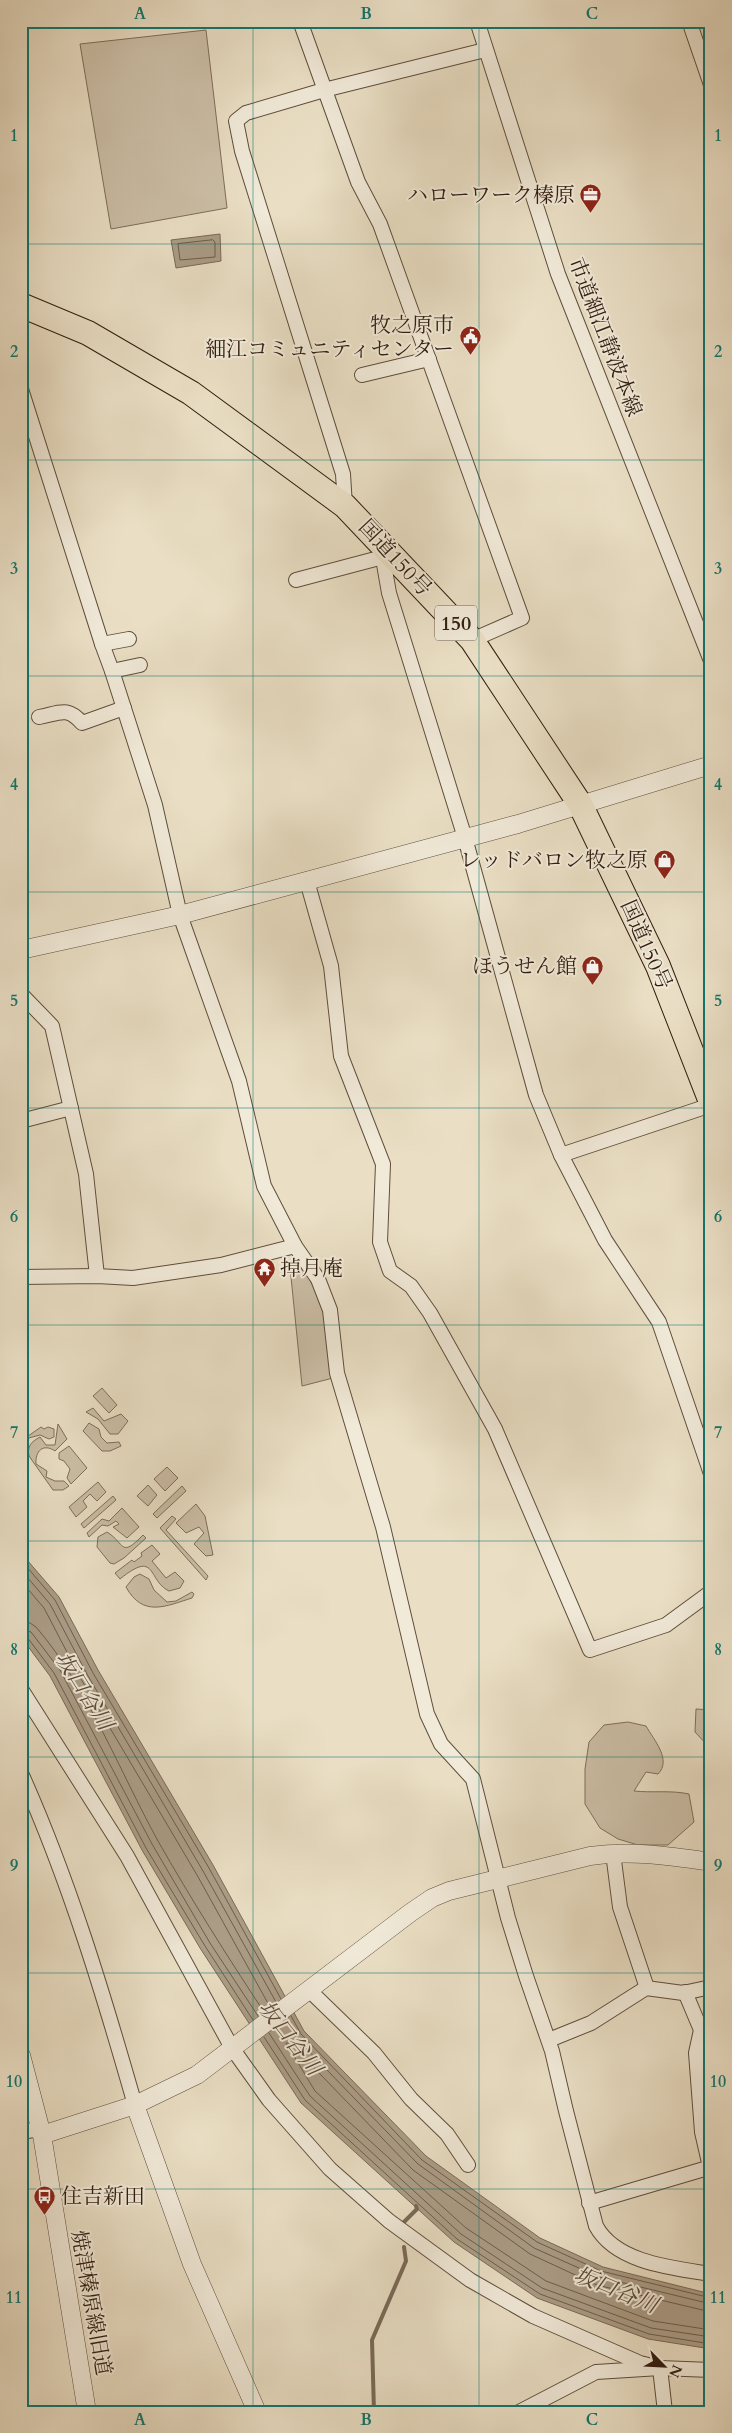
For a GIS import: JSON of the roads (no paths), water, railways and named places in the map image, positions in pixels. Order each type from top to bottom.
[{"type":"highway","name":"国道150号","points":[[21,305],[88,333],[191,393],[346,506],[382,550],[472,640],[580,804],[658,966],[711,1102]]},
{"type":"street","points":[[300,21],[358,182],[380,224],[522,618],[472,640]]},
{"type":"street","name":"市道細江静波本線","points":[[477,21],[558,274],[711,661]]},
{"type":"street","points":[[689,21],[711,85]]},
{"type":"street","points":[[346,506],[343,474],[242,151],[236,124],[237,118],[246,113],[324,90],[485,50]]},
{"type":"street","points":[[362,375],[429,359]]},
{"type":"street","points":[[21,389],[155,805],[180,915],[239,1081],[264,1186],[295,1246],[318,1279],[330,1310],[337,1373],[383,1527],[427,1714],[441,1744],[473,1779],[497,1880],[526,1976],[549,2040],[589,2203],[602,2236],[618,2250],[651,2261],[711,2274]]},
{"type":"street","points":[[296,580],[382,550],[389,594],[465,838],[536,1095],[561,1155],[605,1240],[659,1322],[711,1474]]},
{"type":"street","points":[[102,644],[129,639]]},
{"type":"street","points":[[112,671],[140,665]]},
{"type":"street","points":[[40,716],[68,712],[73,713],[82,723],[124,708]]},
{"type":"street","points":[[21,950],[180,915],[307,881],[465,838],[711,765]]},
{"type":"street","points":[[307,881],[331,966],[341,1056],[384,1164],[380,1242],[390,1271],[411,1286],[430,1313],[495,1429],[590,1650],[666,1624],[711,1592]]},
{"type":"street","points":[[21,994],[52,1026],[86,1174],[97,1276]]},
{"type":"street","points":[[561,1155],[711,1106]]},
{"type":"street","points":[[21,1121],[71,1108]]},
{"type":"street","points":[[21,1277],[97,1276],[133,1278],[221,1265],[295,1246]]},
{"type":"street","points":[[21,1689],[127,1856],[232,2048],[269,2100],[330,2169],[389,2221],[470,2280],[533,2316],[640,2363],[660,2368]]},
{"type":"street","points":[[21,1773],[43,1821],[89,1953],[135,2105],[192,2264],[256,2412]]},
{"type":"street","points":[[613,1853],[620,1907],[647,1988]]},
{"type":"street","points":[[21,2132],[41,2132],[135,2105],[197,2075],[432,1898],[449,1891],[590,1856],[613,1853],[650,1853],[711,1862]]},
{"type":"street","points":[[549,2040],[591,2023],[647,1988],[686,1992],[711,1987]]},
{"type":"street","points":[[589,2203],[710,2167],[702,2132],[696,2053],[701,2030],[686,1992]]},
{"type":"street","points":[[307,1993],[374,2053],[411,2099],[446,2134],[468,2164]]},
{"type":"street","name":"焼津榛原線旧道","points":[[21,2055],[41,2132],[87,2412]]},
{"type":"street","points":[[660,2368],[665,2412]]},
{"type":"street","points":[[519,2412],[596,2372],[660,2368],[711,2370]]},
{"type":"water","points":[[220,234],[221,261],[176,268],[171,240]]},
{"type":"water","name":"坂口谷川","points":[[21,1553],[59,1597],[98,1670],[213,1865],[304,2031],[426,2156],[540,2238],[603,2267],[711,2294],[711,2349],[648,2339],[537,2298],[454,2242],[301,2103],[200,1948],[142,1850],[50,1676],[21,1637]]},
{"type":"waterway","points":[[402,2224],[417,2209],[416,2206]]},
{"type":"waterway","points":[[374,2412],[372,2340],[406,2261],[404,2247]]},
{"type":"place","name":"ハローワーク榛原","points":[[591,214]]},
{"type":"place","name":"牧之原市 細江コミュニティセンター","points":[[470,356]]},
{"type":"place","name":"レッドバロン牧之原","points":[[664,879]]},
{"type":"place","name":"ほうせん館","points":[[593,985]]},
{"type":"place","name":"掉月庵","points":[[264,1287]]},
{"type":"place","name":"住吉新田","points":[[45,2215]]}]
